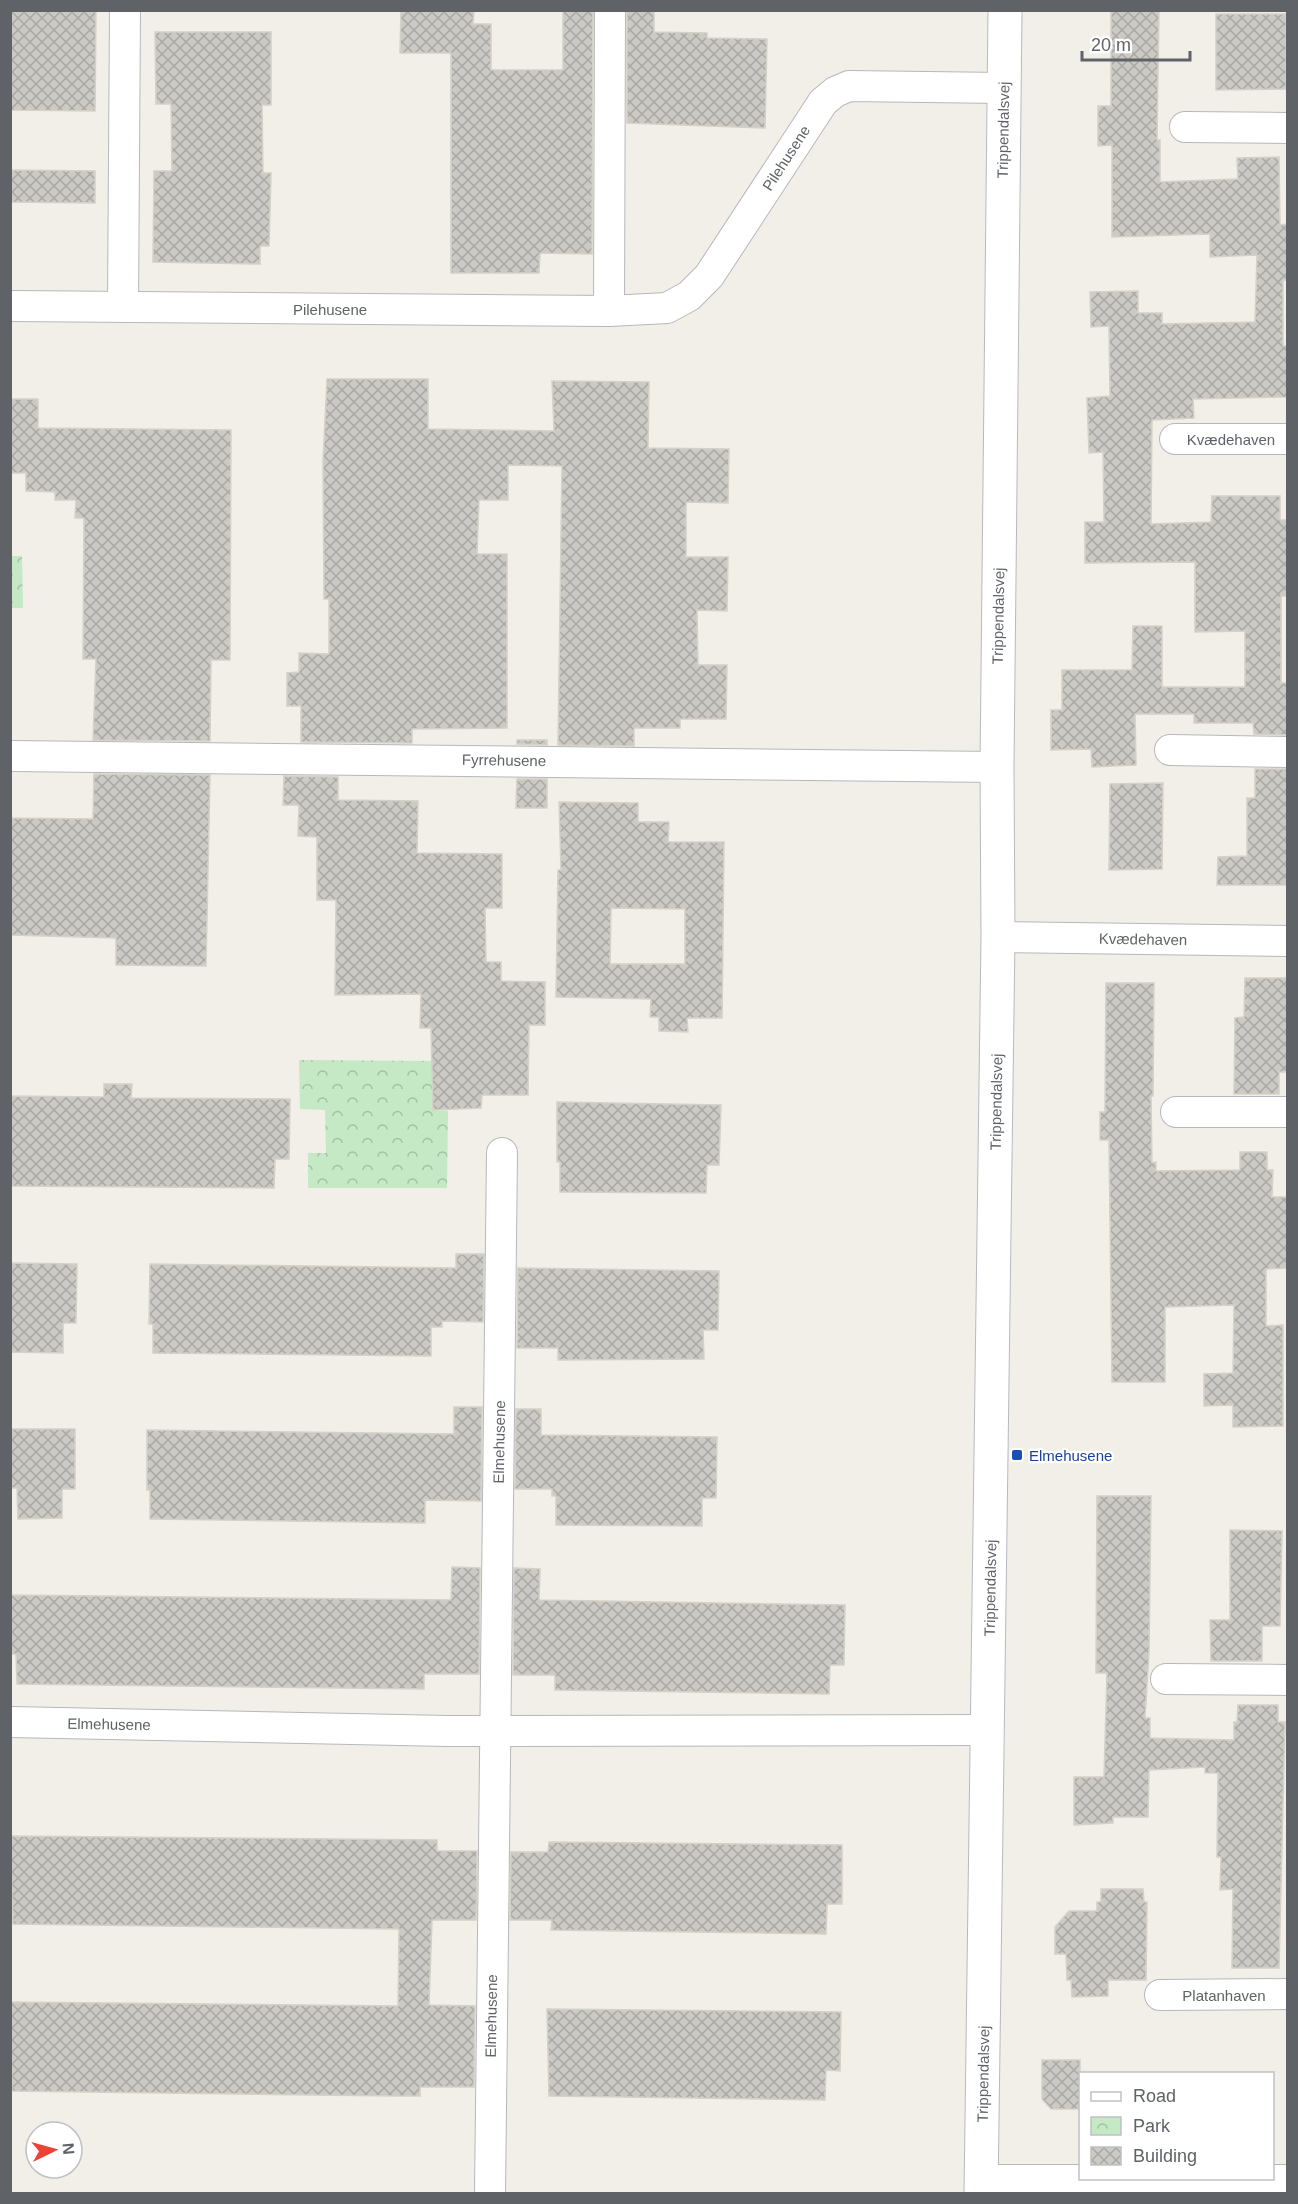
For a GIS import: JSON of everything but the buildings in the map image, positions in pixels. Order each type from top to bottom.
[{"type":"street","points":[[123,307],[125,10]]},
{"type":"street","points":[[609,311],[610,10]]},
{"type":"street","name":"Trippendalsvej","points":[[981,2187],[998,937],[997,767],[1005,10]]},
{"type":"street","name":"Pilehusene","points":[[10,306],[609,311],[667,308],[688,296],[709,276],[824,102],[835,92],[849,87],[1004,88]]},
{"type":"street","points":[[1185,127],[1287,128]]},
{"type":"street","name":"Kvædehaven","points":[[1175,439],[1287,439]]},
{"type":"street","points":[[1170,750],[1287,752]]},
{"type":"street","name":"Fyrrehusene","points":[[10,756],[997,767]]},
{"type":"street","name":"Kvædehaven","points":[[998,937],[1287,941]]},
{"type":"street","points":[[1176,1112],[1287,1112]]},
{"type":"street","name":"Elmehusene","points":[[490,2193],[502,1153]]},
{"type":"street","points":[[1166,1678],[1287,1680]]},
{"type":"street","name":"Elmehusene","points":[[10,1722],[495,1731],[988,1730]]},
{"type":"street","name":"Platanhaven","points":[[1160,1995],[1287,1994]]},
{"type":"street","points":[[981,2187],[1287,2180]]},
{"type":"green space","points":[[10,556],[22,556],[23,608],[11,608]]},
{"type":"green space","points":[[299,1060],[434,1061],[436,1110],[448,1111],[447,1188],[308,1188],[308,1153],[326,1153],[325,1110],[300,1109]]},
{"type":"place","name":"Elmehusene","points":[[1017,1455]]}]
